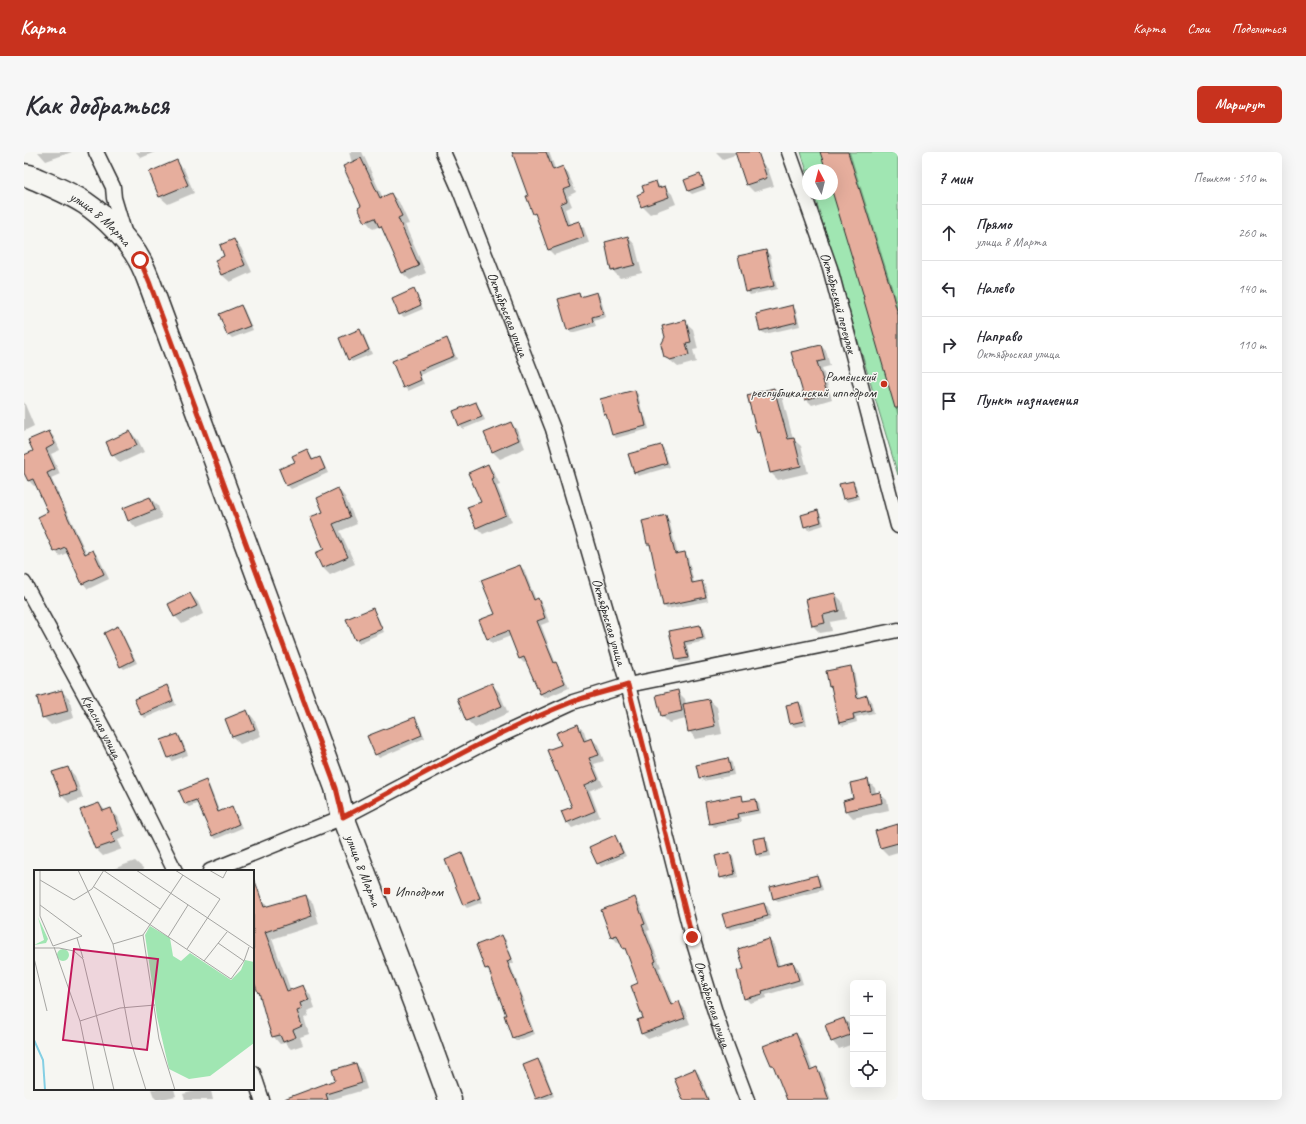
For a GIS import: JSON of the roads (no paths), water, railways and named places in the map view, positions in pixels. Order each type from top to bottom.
[{"type":"main road","name":"улица 8 Марта","points":[[24,175],[84,202],[99,214],[126,241],[140,260],[336,788],[343,817],[450,1100]]},
{"type":"street","points":[[96,152],[113,187],[114,198],[126,241]]},
{"type":"street","name":"Октябрьская улица","points":[[443,152],[462,195],[553,429],[628,685],[692,937],[721,1031],[748,1100]]},
{"type":"street","name":"Октябрьский переулок","points":[[789,152],[830,268],[898,526]]},
{"type":"street","name":"Красная улица","points":[[24,583],[108,737],[174,870]]},
{"type":"street","points":[[212,870],[343,817],[488,741],[573,702],[628,685],[898,630]]},
{"type":"street","points":[[254,1077],[262,1100]]},
{"type":"place","name":"Раменский республиканский ипподром","points":[[884,384]]},
{"type":"place","name":"Ипподром","points":[[387,891]]}]
